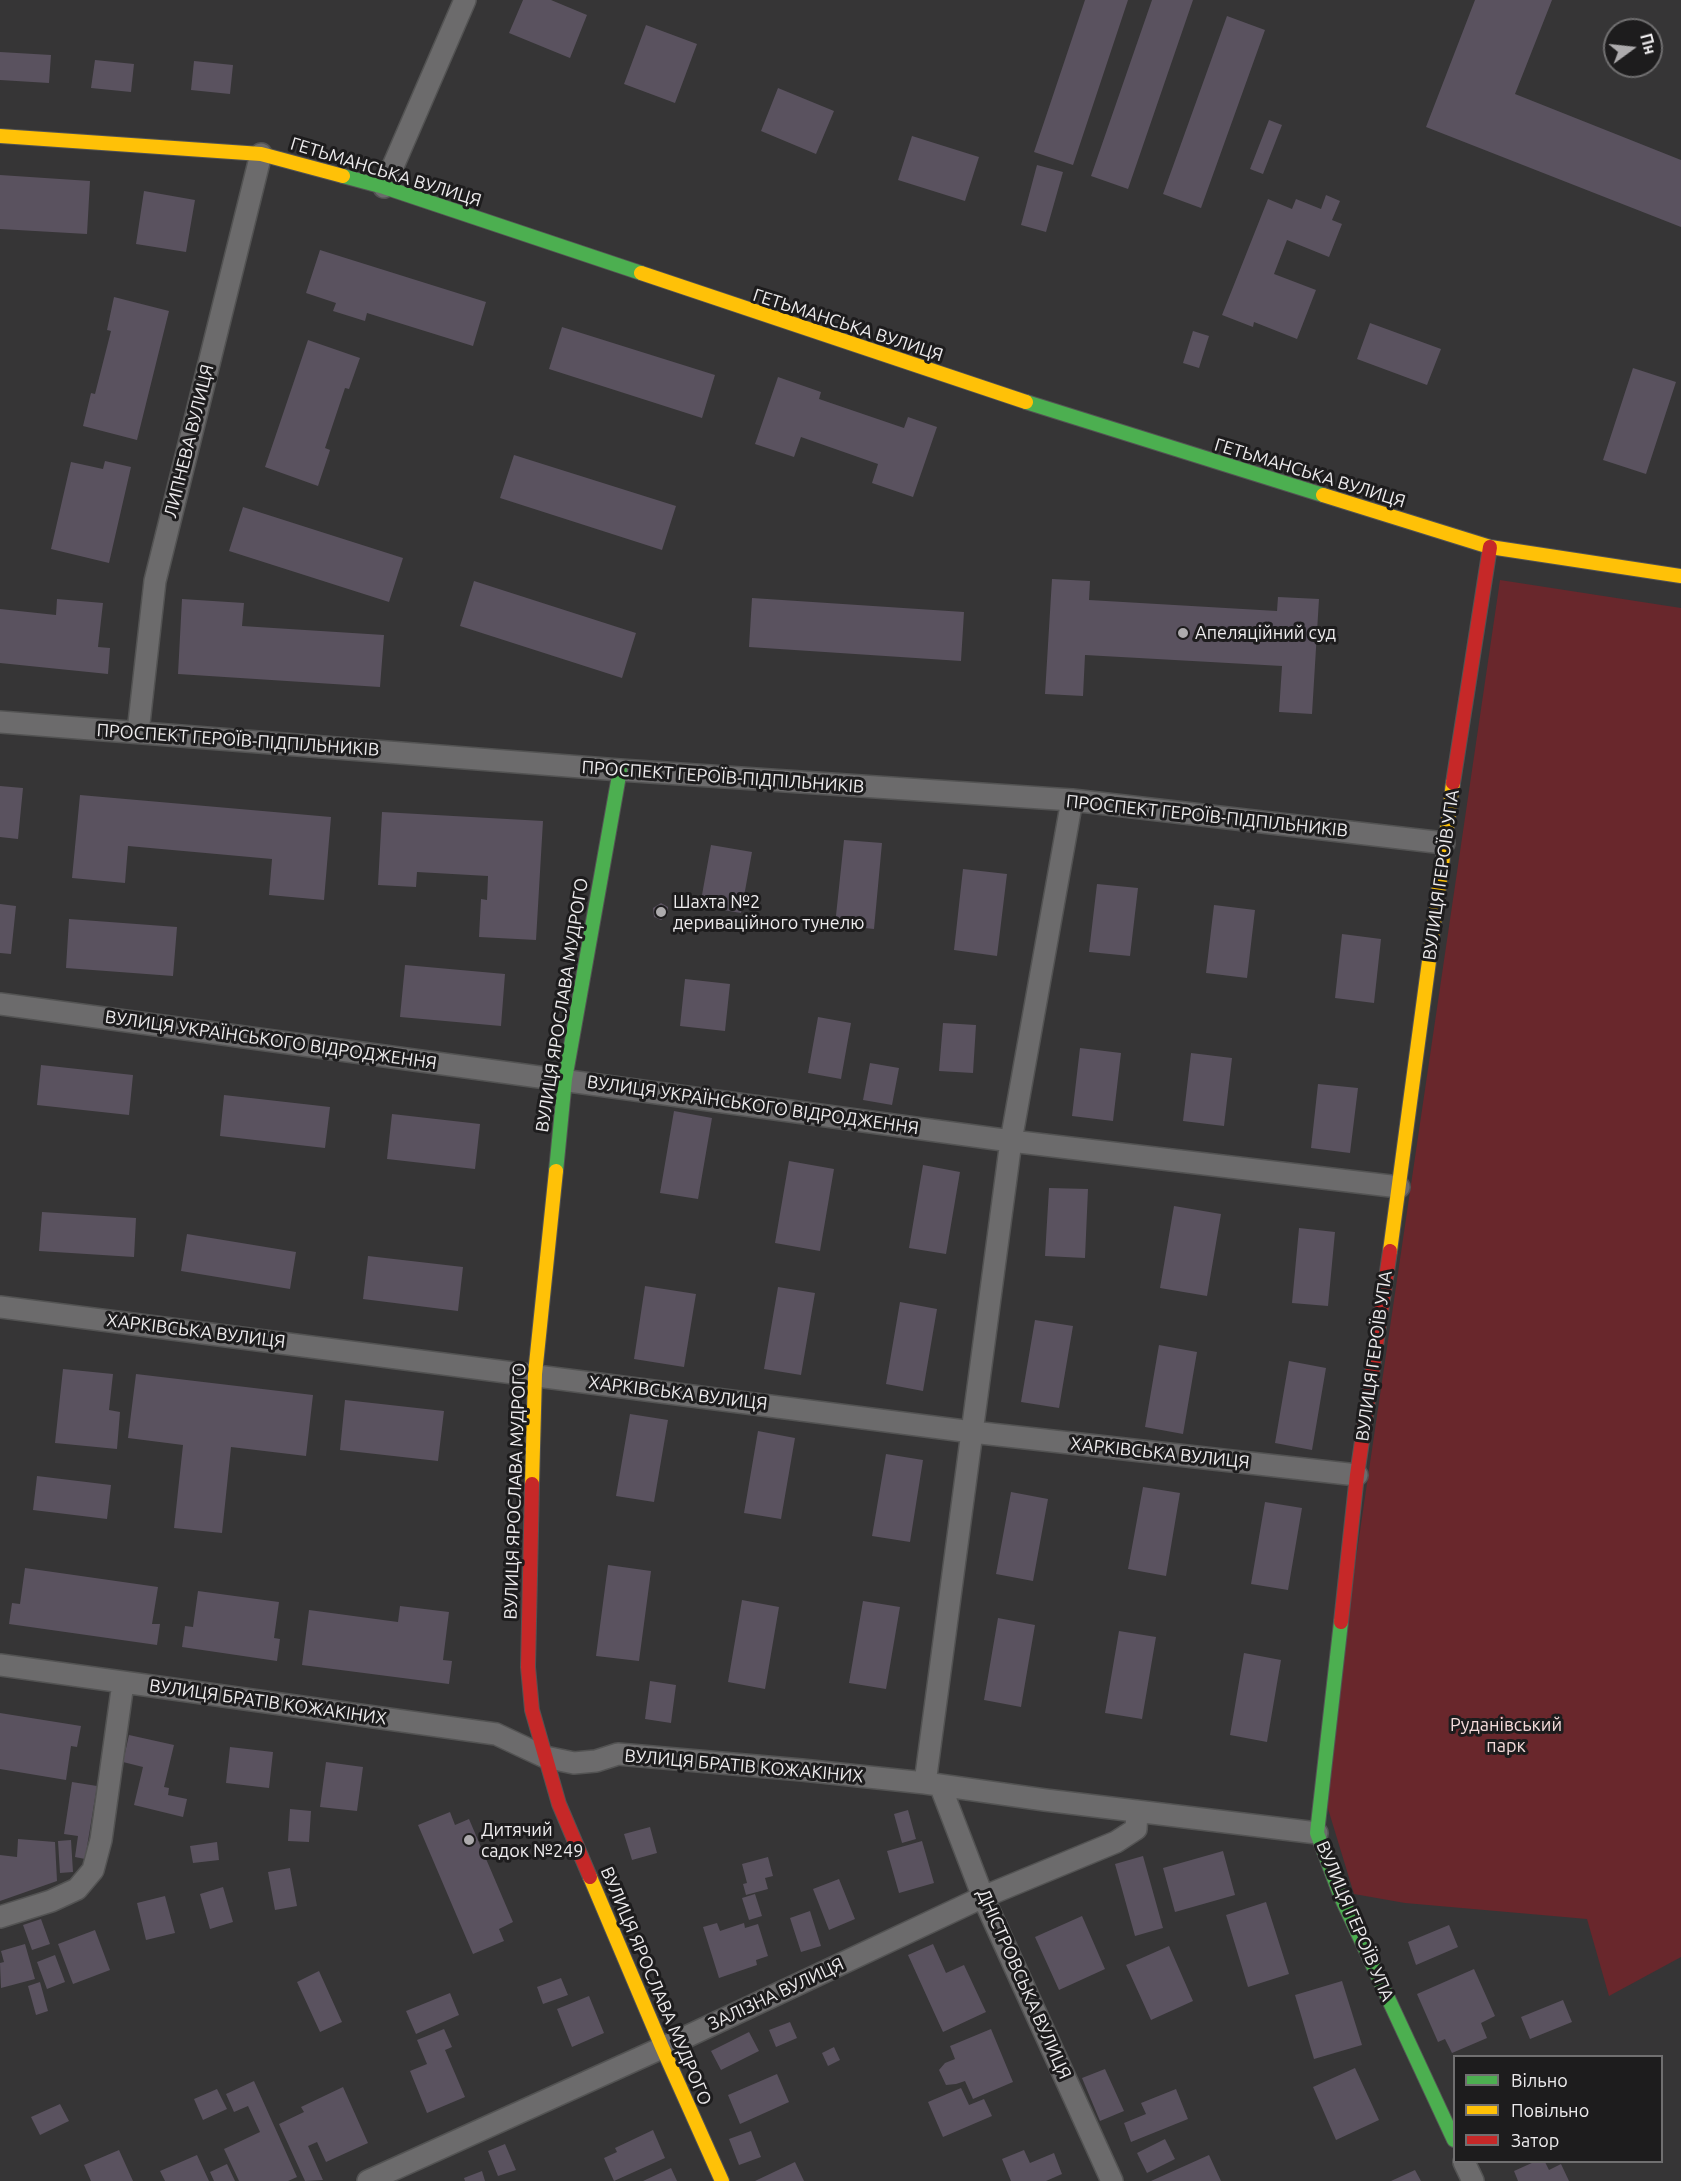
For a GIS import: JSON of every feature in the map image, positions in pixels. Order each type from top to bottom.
[{"type":"street","points":[[384,187],[465,0]]},
{"type":"street","name":"ГЕТЬМАНСЬКА ВУЛИЦЯ","points":[[0,136],[261,154],[384,187],[1101,427],[1490,547],[1681,576]]},
{"type":"street","name":"ЛИПНЕВА ВУЛИЦЯ","points":[[138,732],[155,581],[261,154]]},
{"type":"street","name":"ВУЛИЦЯ ГЕРОЇВ УПА","points":[[1453,2136],[1341,1897],[1317,1833],[1357,1475],[1399,1187],[1444,843],[1490,547]]},
{"type":"street","name":"ПРОСПЕКТ ГЕРОЇВ-ПІДПІЛЬНИКІВ","points":[[0,722],[620,770],[1072,800],[1444,843]]},
{"type":"street","name":"ВУЛИЦЯ ЯРОСЛАВА МУДРОГО","points":[[620,770],[565,1079],[535,1374],[528,1667],[532,1710],[559,1804],[662,2047],[722,2181]]},
{"type":"street","points":[[933,1784],[972,1432],[1011,1141],[1072,800]]},
{"type":"street","name":"ВУЛИЦЯ УКРАЇНСЬКОГО ВІДРОДЖЕННЯ","points":[[0,1004],[1011,1141],[1399,1187]]},
{"type":"street","name":"ХАРКІВСЬКА ВУЛИЦЯ","points":[[0,1306],[972,1432],[1357,1475]]},
{"type":"street","name":"ВУЛИЦЯ БРАТІВ КОЖАКІНИХ","points":[[0,1665],[496,1734],[545,1757],[574,1763],[596,1761],[618,1754],[802,1770],[933,1784],[1137,1812],[1317,1833]]},
{"type":"street","points":[[0,1917],[51,1901],[77,1889],[93,1870],[101,1840],[123,1683]]},
{"type":"street","name":"ДНІСТРОВСЬКА ВУЛИЦЯ","points":[[933,1784],[1112,2181]]},
{"type":"street","name":"ЗАЛІЗНА ВУЛИЦЯ","points":[[368,2181],[983,1897],[1116,1842],[1136,1829],[1137,1812]]},
{"type":"street","points":[[1464,2163],[1473,2181]]},
{"type":"green space","name":"Руданівський парк","points":[[1500,580],[1681,608],[1681,1957],[1609,1996],[1587,1919],[1405,1903],[1354,1894],[1322,1789]]},
{"type":"building","points":[[523,0],[551,0],[587,15],[570,58],[509,33]]},
{"type":"building","points":[[1085,0],[1128,0],[1073,165],[1034,152]]},
{"type":"building","points":[[1152,0],[1193,0],[1128,189],[1091,176]]},
{"type":"building","points":[[1475,0],[1552,0],[1515,94],[1681,160],[1681,227],[1426,127]]},
{"type":"building","points":[[1227,16],[1265,30],[1201,208],[1163,194]]},
{"type":"building","points":[[646,25],[697,44],[675,103],[624,84]]},
{"type":"building","points":[[0,52],[51,55],[49,83],[0,80]]},
{"type":"building","points":[[95,60],[134,64],[131,92],[91,88]]},
{"type":"building","points":[[194,61],[233,65],[230,94],[191,90]]},
{"type":"building","points":[[778,88],[834,111],[816,154],[761,131]]},
{"type":"building","points":[[1269,120],[1282,125],[1263,174],[1250,169]]},
{"type":"building","points":[[912,136],[979,157],[965,201],[898,180]]},
{"type":"building","points":[[1037,165],[1063,172],[1046,232],[1021,225]]},
{"type":"building","points":[[0,175],[90,181],[87,234],[0,229]]},
{"type":"building","points":[[144,191],[195,200],[186,252],[136,244]]},
{"type":"building","points":[[1326,195],[1340,201],[1332,220],[1342,224],[1329,257],[1287,240],[1274,274],[1316,290],[1297,339],[1254,322],[1253,327],[1222,315],[1268,199],[1292,209],[1296,199],[1321,209]]},
{"type":"building","points":[[320,250],[486,302],[473,346],[367,313],[365,321],[333,311],[336,303],[306,293]]},
{"type":"building","points":[[114,297],[169,311],[137,440],[83,426],[91,393],[95,394],[111,331],[107,330]]},
{"type":"building","points":[[1370,323],[1441,349],[1427,385],[1357,359]]},
{"type":"building","points":[[562,327],[715,375],[702,418],[549,369]]},
{"type":"building","points":[[1193,331],[1209,336],[1199,368],[1183,363]]},
{"type":"building","points":[[308,340],[360,358],[349,389],[345,388],[325,448],[330,450],[318,486],[265,467]]},
{"type":"building","points":[[1633,368],[1676,382],[1646,474],[1603,460]]},
{"type":"building","points":[[778,377],[821,392],[819,399],[904,428],[908,417],[937,427],[913,497],[872,483],[878,464],[801,437],[794,457],[755,444]]},
{"type":"building","points":[[514,455],[676,506],[662,550],[500,498]]},
{"type":"building","points":[[105,461],[131,467],[109,563],[51,549],[71,462],[103,469]]},
{"type":"building","points":[[243,507],[403,558],[389,602],[229,551]]},
{"type":"building","name":"Апеляційний суд","points":[[1052,579],[1090,581],[1089,600],[1277,611],[1278,597],[1319,599],[1312,714],[1279,712],[1282,666],[1085,655],[1083,696],[1045,694]]},
{"type":"building","points":[[474,581],[636,633],[622,678],[460,626]]},
{"type":"building","points":[[752,598],[964,612],[961,661],[749,647]]},
{"type":"building","points":[[57,599],[103,603],[98,647],[110,648],[108,674],[0,663],[0,609],[56,615]]},
{"type":"building","points":[[182,599],[244,603],[242,626],[384,635],[380,687],[178,674]]},
{"type":"building","points":[[0,786],[23,788],[18,839],[0,837]]},
{"type":"building","points":[[80,795],[331,817],[324,900],[269,895],[272,859],[128,846],[125,883],[72,878]]},
{"type":"building","points":[[382,812],[543,821],[536,940],[479,937],[481,899],[487,900],[488,876],[417,872],[416,887],[378,885]]},
{"type":"building","points":[[844,840],[882,843],[874,929],[835,925]]},
{"type":"building","points":[[711,845],[752,852],[741,913],[700,906]]},
{"type":"building","points":[[963,869],[1007,874],[997,956],[954,950]]},
{"type":"building","points":[[1097,884],[1138,888],[1130,956],[1089,952]]},
{"type":"building","name":"Шахта №2 дериваційного тунелю","points":[[661,903],[668,907],[668,915],[661,920],[654,917],[653,908]]},
{"type":"building","points":[[0,904],[16,906],[11,954],[0,953]]},
{"type":"building","points":[[1214,905],[1255,910],[1247,978],[1206,973]]},
{"type":"building","points":[[69,919],[177,927],[173,976],[66,968]]},
{"type":"building","points":[[1342,934],[1381,939],[1374,1003],[1335,998]]},
{"type":"building","points":[[405,965],[505,974],[501,1026],[400,1017]]},
{"type":"building","points":[[685,979],[730,984],[725,1031],[680,1026]]},
{"type":"building","points":[[818,1017],[851,1023],[841,1079],[808,1073]]},
{"type":"building","points":[[943,1023],[976,1025],[973,1073],[939,1071]]},
{"type":"building","points":[[1080,1048],[1121,1053],[1113,1121],[1072,1116]]},
{"type":"building","points":[[1191,1053],[1232,1058],[1224,1126],[1183,1121]]},
{"type":"building","points":[[870,1063],[899,1068],[892,1105],[863,1100]]},
{"type":"building","points":[[41,1065],[133,1075],[129,1115],[37,1105]]},
{"type":"building","points":[[1318,1084],[1358,1088],[1350,1153],[1311,1148]]},
{"type":"building","points":[[224,1095],[330,1107],[325,1148],[220,1136]]},
{"type":"building","points":[[674,1111],[712,1118],[698,1199],[660,1193]]},
{"type":"building","points":[[392,1114],[480,1124],[475,1169],[387,1159]]},
{"type":"building","points":[[789,1161],[834,1169],[820,1251],[775,1243]]},
{"type":"building","points":[[923,1165],[960,1172],[946,1254],[909,1248]]},
{"type":"building","points":[[1049,1188],[1088,1189],[1085,1258],[1045,1256]]},
{"type":"building","points":[[1174,1206],[1221,1214],[1207,1296],[1160,1288]]},
{"type":"building","points":[[42,1212],[136,1218],[134,1257],[39,1251]]},
{"type":"building","points":[[1299,1228],[1335,1232],[1328,1306],[1292,1303]]},
{"type":"building","points":[[187,1234],[296,1252],[290,1289],[181,1271]]},
{"type":"building","points":[[368,1256],[463,1267],[458,1311],[363,1299]]},
{"type":"building","points":[[645,1286],[696,1294],[684,1367],[634,1359]]},
{"type":"building","points":[[778,1287],[815,1293],[801,1375],[764,1369]]},
{"type":"building","points":[[900,1302],[937,1309],[923,1391],[886,1384]]},
{"type":"building","points":[[1035,1320],[1073,1326],[1059,1408],[1021,1402]]},
{"type":"building","points":[[1159,1345],[1197,1352],[1183,1434],[1145,1427]]},
{"type":"building","points":[[1289,1361],[1326,1368],[1312,1450],[1275,1443]]},
{"type":"building","points":[[63,1369],[113,1374],[109,1410],[120,1412],[117,1449],[55,1443]]},
{"type":"building","points":[[136,1374],[313,1395],[306,1456],[231,1447],[222,1533],[174,1528],[183,1445],[128,1438]]},
{"type":"building","points":[[345,1400],[444,1411],[438,1461],[340,1450]]},
{"type":"building","points":[[630,1414],[668,1420],[654,1502],[616,1496]]},
{"type":"building","points":[[758,1431],[795,1438],[781,1519],[744,1513]]},
{"type":"building","points":[[886,1454],[923,1460],[910,1542],[872,1536]]},
{"type":"building","points":[[37,1476],[111,1485],[107,1519],[33,1510]]},
{"type":"building","points":[[1143,1487],[1180,1493],[1166,1576],[1128,1569]]},
{"type":"building","points":[[1011,1492],[1048,1499],[1033,1581],[996,1574]]},
{"type":"building","points":[[1265,1502],[1302,1508],[1288,1590],[1251,1584]]},
{"type":"building","points":[[608,1565],[651,1571],[639,1661],[596,1656]]},
{"type":"building","points":[[25,1568],[158,1587],[152,1624],[160,1624],[157,1645],[9,1624],[12,1603],[20,1604]]},
{"type":"building","points":[[198,1591],[279,1602],[274,1638],[280,1639],[277,1661],[182,1647],[185,1626],[193,1627]]},
{"type":"building","points":[[742,1600],[779,1607],[765,1689],[728,1682]]},
{"type":"building","points":[[863,1601],[900,1607],[886,1689],[849,1683]]},
{"type":"building","points":[[400,1606],[449,1612],[443,1660],[452,1661],[449,1684],[302,1665],[309,1610],[398,1622]]},
{"type":"building","points":[[998,1618],[1035,1625],[1021,1707],[984,1700]]},
{"type":"building","points":[[1119,1631],[1156,1637],[1142,1719],[1105,1713]]},
{"type":"building","points":[[1244,1653],[1281,1660],[1267,1742],[1230,1735]]},
{"type":"building","points":[[650,1681],[676,1685],[671,1723],[645,1719]]},
{"type":"building","points":[[0,1713],[81,1726],[77,1747],[71,1746],[66,1780],[0,1769]]},
{"type":"building","points":[[129,1735],[174,1745],[164,1787],[169,1788],[168,1795],[187,1799],[183,1817],[134,1805],[143,1767],[123,1762]]},
{"type":"building","points":[[230,1747],[273,1752],[269,1788],[226,1783]]},
{"type":"building","points":[[326,1762],[363,1767],[357,1811],[320,1807]]},
{"type":"building","points":[[72,1782],[97,1786],[85,1859],[75,1857],[78,1836],[64,1834]]},
{"type":"building","points":[[290,1809],[311,1811],[309,1842],[288,1841]]},
{"type":"building","points":[[908,1810],[916,1839],[902,1843],[894,1814]]},
{"type":"building","points":[[450,1812],[455,1825],[469,1819],[513,1922],[499,1929],[504,1941],[473,1954],[418,1825]]},
{"type":"building","points":[[650,1827],[657,1853],[632,1860],[624,1834]]},
{"type":"building","points":[[18,1839],[55,1842],[57,1881],[0,1901],[0,1855],[17,1857]]},
{"type":"building","points":[[71,1840],[73,1872],[60,1873],[58,1841]]},
{"type":"building","points":[[922,1841],[934,1883],[899,1893],[887,1851]]},
{"type":"building","points":[[217,1842],[219,1860],[193,1863],[190,1846]]},
{"type":"building","points":[[1223,1851],[1235,1895],[1175,1912],[1163,1868]]},
{"type":"building","points":[[1143,1856],[1163,1928],[1135,1936],[1115,1864]]},
{"type":"building","points":[[768,1857],[773,1876],[765,1878],[768,1889],[746,1895],[743,1884],[747,1883],[742,1864]]},
{"type":"building","points":[[290,1868],[297,1906],[275,1910],[268,1872]]},
{"type":"building","points":[[839,1879],[855,1919],[829,1930],[813,1889]]},
{"type":"building","points":[[223,1887],[233,1922],[210,1929],[200,1894]]},
{"type":"building","points":[[755,1894],[762,1916],[749,1920],[742,1898]]},
{"type":"building","points":[[165,1896],[175,1933],[146,1940],[137,1903]]},
{"type":"building","points":[[1266,1902],[1289,1974],[1248,1987],[1226,1915]]},
{"type":"building","points":[[810,1911],[821,1946],[801,1952],[790,1918]]},
{"type":"building","points":[[1082,1916],[1105,1969],[1059,1990],[1035,1937]]},
{"type":"building","points":[[41,1919],[50,1944],[32,1950],[23,1925]]},
{"type":"building","points":[[717,1923],[720,1931],[744,1923],[745,1928],[758,1924],[768,1956],[756,1960],[757,1965],[719,1978],[703,1927]]},
{"type":"building","points":[[1449,1925],[1458,1947],[1416,1965],[1408,1942]]},
{"type":"building","points":[[95,1930],[110,1970],[73,1984],[58,1944]]},
{"type":"building","points":[[25,1944],[35,1979],[1,1988],[0,1963],[4,1962],[1,1951]]},
{"type":"building","points":[[933,1944],[946,1973],[964,1965],[986,2012],[943,2032],[908,1955]]},
{"type":"building","points":[[1169,1946],[1193,2001],[1151,2020],[1126,1965]]},
{"type":"building","points":[[55,1955],[65,1982],[47,1989],[37,1962]]},
{"type":"building","points":[[1474,1969],[1495,2016],[1481,2023],[1487,2038],[1452,2053],[1445,2039],[1438,2042],[1417,1994]]},
{"type":"building","points":[[319,1971],[342,2022],[320,2032],[297,1982]]},
{"type":"building","points":[[561,1978],[568,1995],[543,2004],[537,1987]]},
{"type":"building","points":[[1342,1981],[1362,2045],[1314,2059],[1295,1995]]},
{"type":"building","points":[[40,1982],[48,2011],[36,2015],[28,1986]]},
{"type":"building","points":[[450,1993],[459,2015],[416,2034],[406,2011]]},
{"type":"building","points":[[589,1996],[604,2033],[572,2047],[557,2009]]},
{"type":"building","points":[[1563,2000],[1572,2022],[1530,2039],[1521,2017]]},
{"type":"building","points":[[790,2022],[797,2038],[776,2047],[769,2030]]},
{"type":"building","points":[[444,2029],[452,2047],[445,2050],[465,2097],[427,2113],[410,2071],[427,2064],[417,2040]]},
{"type":"building","points":[[991,2029],[1013,2082],[973,2099],[965,2081],[946,2085],[939,2070],[945,2063],[955,2059],[950,2046]]},
{"type":"building","points":[[749,2032],[759,2051],[721,2070],[711,2051]]},
{"type":"building","points":[[834,2047],[840,2060],[828,2066],[822,2053]]},
{"type":"building","points":[[1355,2068],[1379,2120],[1336,2140],[1313,2087]]},
{"type":"building","points":[[1105,2069],[1124,2111],[1100,2121],[1082,2078]]},
{"type":"building","points":[[777,2074],[789,2102],[740,2124],[728,2095]]},
{"type":"building","points":[[254,2081],[297,2177],[288,2181],[239,2181],[224,2149],[260,2132],[248,2106],[234,2112],[226,2094]]},
{"type":"building","points":[[343,2087],[368,2143],[326,2162],[317,2142],[308,2146],[323,2180],[305,2181],[279,2124],[304,2112],[301,2107]]},
{"type":"building","points":[[961,2088],[969,2105],[984,2099],[992,2116],[943,2137],[928,2102]]},
{"type":"building","points":[[217,2089],[227,2109],[203,2120],[194,2099]]},
{"type":"building","points":[[1176,2089],[1188,2119],[1131,2142],[1124,2123],[1146,2114],[1141,2103]]},
{"type":"building","points":[[60,2104],[69,2121],[40,2135],[31,2117]]},
{"type":"building","points":[[653,2130],[665,2158],[614,2181],[604,2158],[617,2152],[615,2148]]},
{"type":"building","points":[[751,2131],[761,2157],[739,2165],[729,2139]]},
{"type":"building","points":[[1165,2139],[1175,2159],[1147,2173],[1137,2153]]},
{"type":"building","points":[[505,2144],[516,2170],[498,2176],[488,2151]]},
{"type":"building","points":[[119,2150],[133,2181],[91,2181],[84,2165]]},
{"type":"building","points":[[1024,2150],[1030,2163],[1054,2153],[1062,2174],[1046,2181],[1011,2181],[1002,2159]]},
{"type":"building","points":[[197,2155],[209,2181],[165,2181],[160,2171]]},
{"type":"building","points":[[1209,2155],[1221,2181],[1151,2181]]},
{"type":"building","points":[[795,2162],[804,2181],[755,2181]]},
{"type":"building","points":[[1532,2163],[1546,2163],[1549,2170],[1561,2164],[1569,2181],[1518,2181],[1514,2171]]},
{"type":"building","points":[[227,2164],[235,2181],[214,2181],[210,2172]]},
{"type":"building","points":[[671,2168],[677,2181],[643,2181]]},
{"type":"building","points":[[1415,2170],[1421,2181],[1391,2181]]},
{"type":"building","points":[[482,2171],[485,2181],[465,2181],[464,2178]]},
{"type":"traffic: fast","points":[[343,176],[384,187],[641,273]]},
{"type":"traffic: fast","points":[[1026,402],[1323,495]]},
{"type":"traffic: fast","points":[[556,1171],[565,1079],[620,770]]},
{"type":"traffic: fast","points":[[1341,1622],[1317,1833],[1341,1897],[1453,2138]]},
{"type":"traffic: slow","points":[[0,136],[261,154],[343,176]]},
{"type":"traffic: slow","points":[[641,273],[1026,402]]},
{"type":"traffic: slow","points":[[1323,495],[1490,547],[1681,576]]},
{"type":"traffic: slow","points":[[1390,1251],[1453,783]]},
{"type":"traffic: slow","points":[[532,1484],[535,1374],[556,1171]]},
{"type":"traffic: slow","points":[[590,1877],[722,2181]]},
{"type":"traffic: jam","points":[[1453,783],[1490,547]]},
{"type":"traffic: jam","points":[[1341,1622],[1357,1475],[1390,1251]]},
{"type":"traffic: jam","points":[[532,1484],[528,1667],[532,1710],[559,1804],[590,1877]]},
{"type":"place","name":"Апеляційний суд","points":[[1183,633]]},
{"type":"place","name":"Шахта №2 дериваційного тунелю","points":[[661,912]]},
{"type":"place","name":"Дитячий садок №249","points":[[469,1840]]}]
